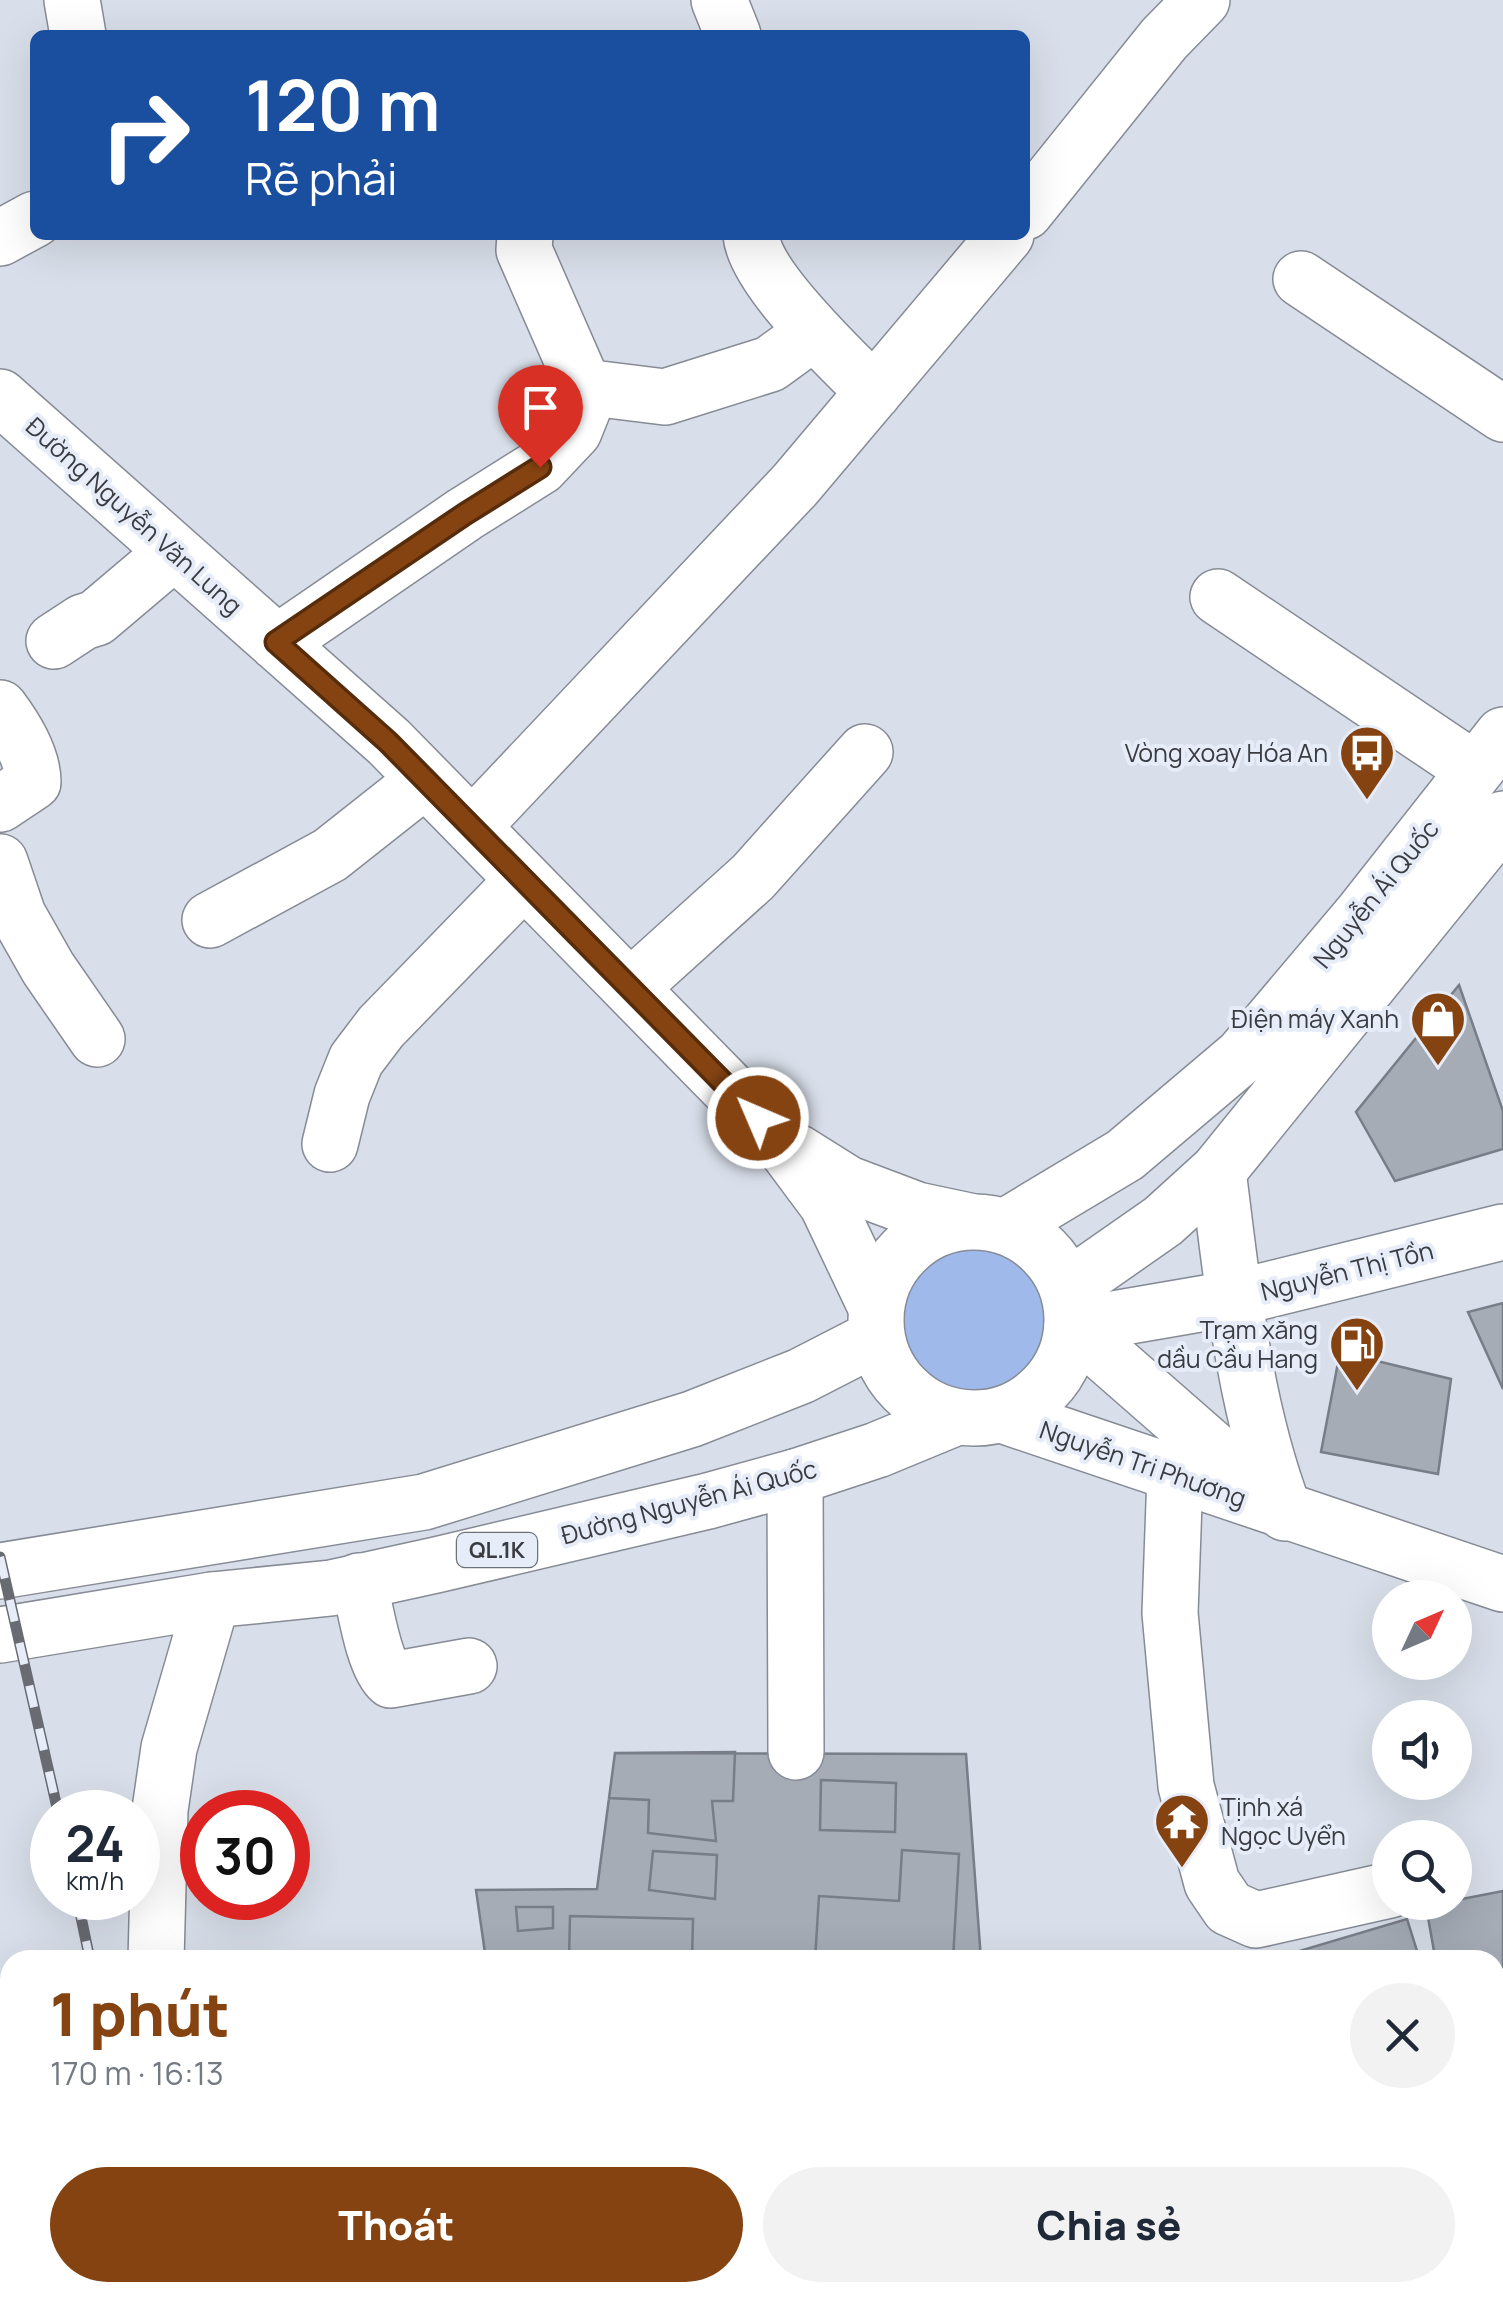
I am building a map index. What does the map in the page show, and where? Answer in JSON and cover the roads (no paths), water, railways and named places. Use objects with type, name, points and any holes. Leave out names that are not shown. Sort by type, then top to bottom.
[{"type":"street","points":[[72,0],[77,30]]},
{"type":"street","points":[[719,0],[731,30]]},
{"type":"street","points":[[1030,205],[1154,20],[1202,0]]},
{"type":"street","points":[[0,238],[30,222]]},
{"type":"street","points":[[276,642],[540,467],[574,431],[584,406],[584,387],[524,250],[524,240]]},
{"type":"street","points":[[752,240],[766,270],[814,332],[874,392]]},
{"type":"street","points":[[472,827],[795,484],[1002,240]]},
{"type":"street","points":[[1301,280],[1503,414]]},
{"type":"street","points":[[584,387],[664,396],[770,364],[814,332]]},
{"type":"street","name":"Đường Nguyễn Văn Lung","points":[[0,397],[388,742],[780,1141],[827,1204],[876,1322]]},
{"type":"street","points":[[54,641],[96,618],[174,552]]},
{"type":"street","points":[[1218,597],[1489,753]]},
{"type":"street","points":[[0,708],[21,742],[33,772],[33,782],[27,788],[0,804]]},
{"type":"street","points":[[630,988],[753,877],[865,752]]},
{"type":"street","name":"Nguyễn Ái Quốc","points":[[987,1224],[1126,1156],[1242,1056],[1362,914],[1489,753]]},
{"type":"street","points":[[210,920],[330,854],[425,780]]},
{"type":"street","name":"Nguyễn Ái Quốc","points":[[1070,1307],[1218,1171],[1503,819]]},
{"type":"street","points":[[0,862],[26,928],[96,1039]]},
{"type":"street","points":[[330,1144],[342,1095],[356,1060],[380,1027],[524,880]]},
{"type":"street","name":"Đường Nguyễn Văn Lung","points":[[780,1141],[848,1184],[917,1210],[987,1224]]},
{"type":"street","points":[[1218,1171],[1250,1402],[1264,1458],[1285,1512]]},
{"type":"street","points":[[987,1224],[1032,1240],[1053,1261],[1070,1307],[1062,1365],[1037,1396],[980,1416],[934,1410],[913,1397],[884,1360],[876,1322],[886,1274],[907,1246],[936,1228],[987,1224]]},
{"type":"street","name":"Nguyễn Thị Tồn","points":[[1070,1307],[1235,1298],[1503,1232]]},
{"type":"street","name":"Nguyễn Tri Phương","points":[[1070,1307],[1285,1512]]},
{"type":"street","points":[[0,1570],[424,1502],[692,1419],[801,1376],[876,1322]]},
{"type":"street","name":"Nguyễn Tri Phương","points":[[980,1416],[1503,1584]]},
{"type":"street","name":"Đường Nguyễn Ái Quốc","points":[[0,1635],[212,1600],[331,1588],[708,1502],[980,1416]]},
{"type":"street","points":[[1175,1476],[1170,1613],[1186,1786],[1212,1883],[1229,1908],[1256,1920],[1372,1894]]},
{"type":"street","points":[[795,1477],[796,1752]]},
{"type":"street","points":[[359,1581],[378,1654],[385,1675],[391,1680],[469,1666]]},
{"type":"street","points":[[156,1950],[159,1826],[169,1748],[212,1600]]},
{"type":"railway","points":[[0,1557],[53,1790]]},
{"type":"railway","points":[[82,1920],[88,1950]]},
{"type":"place","name":"Vòng xoay Hóa An","points":[[1367,802]]},
{"type":"place","name":"Điện máy Xanh","points":[[1438,1068]]},
{"type":"place","name":"Trạm xăng dầu Cầu Hang","points":[[1357,1393]]},
{"type":"place","name":"Tịnh xá Ngọc Uyển","points":[[1182,1870]]}]
